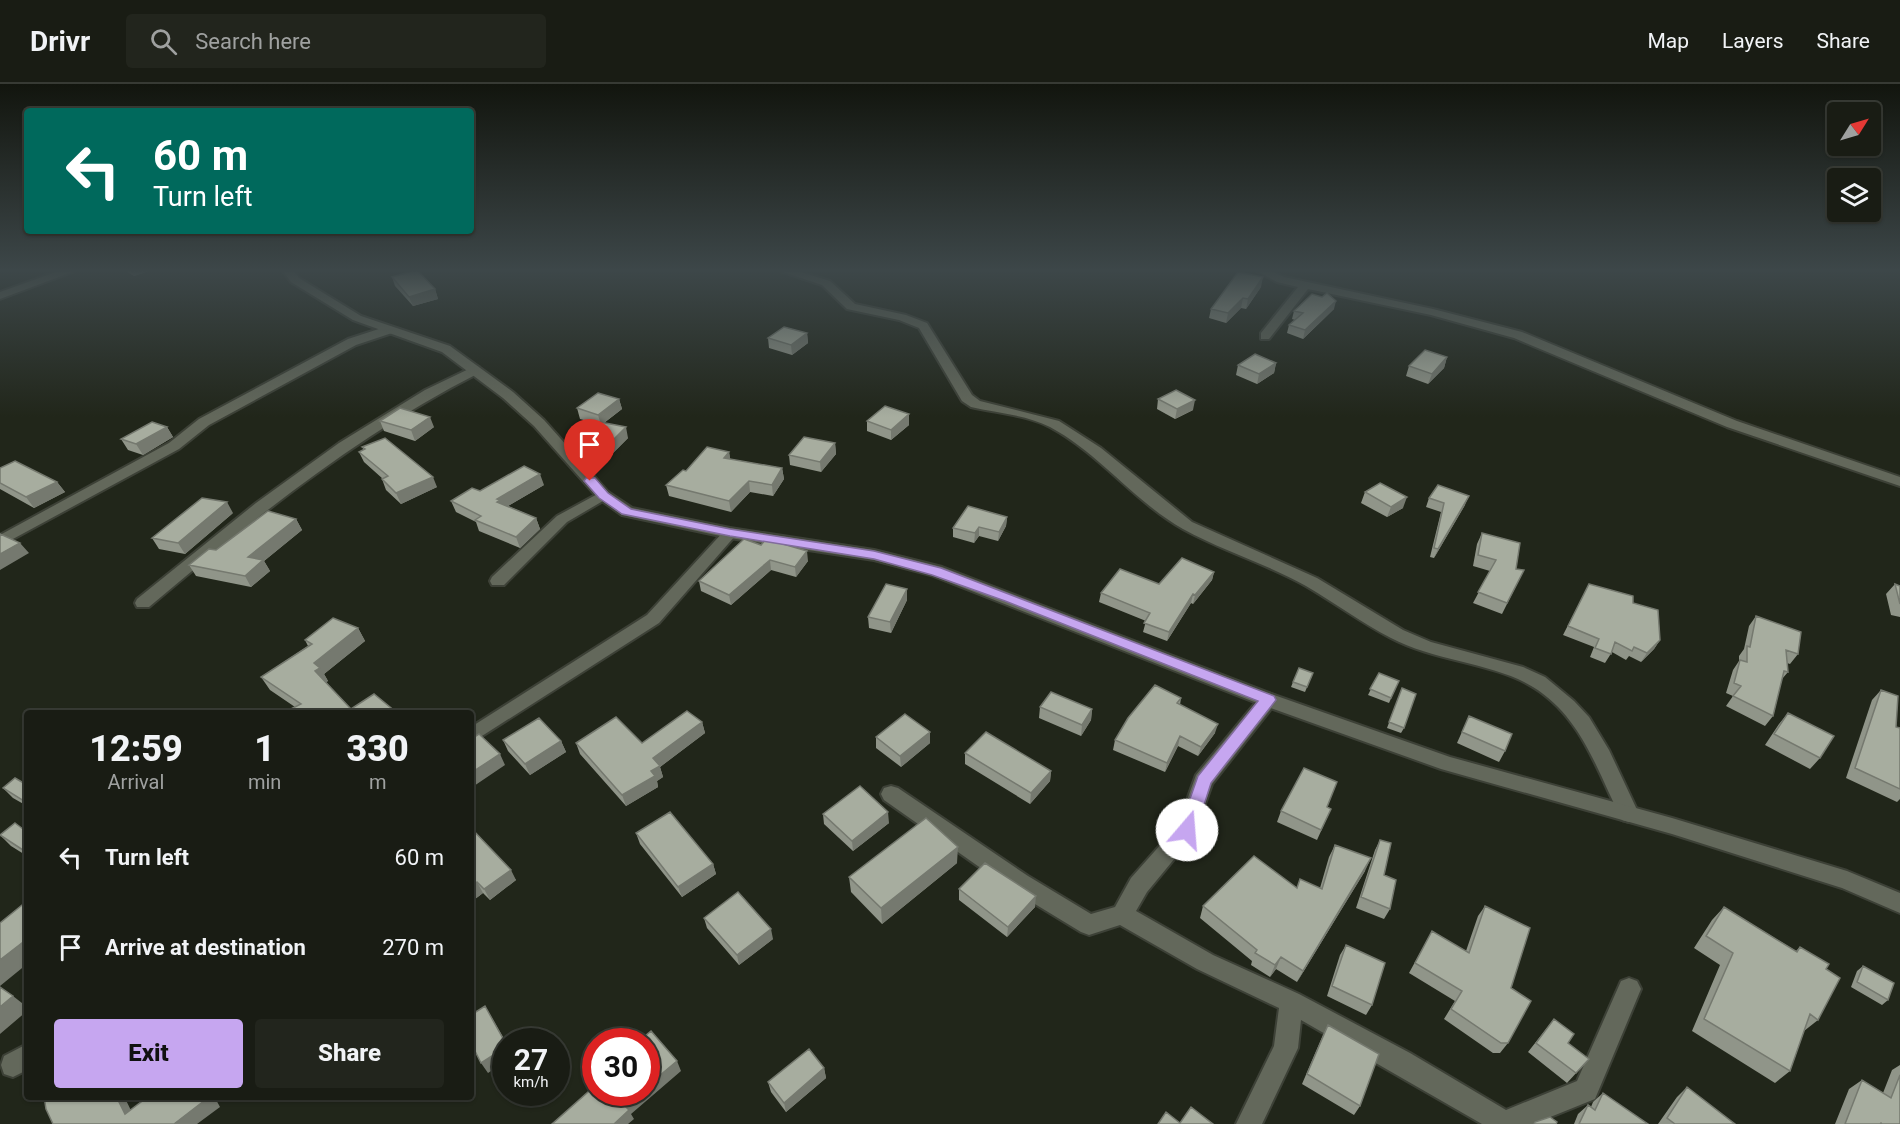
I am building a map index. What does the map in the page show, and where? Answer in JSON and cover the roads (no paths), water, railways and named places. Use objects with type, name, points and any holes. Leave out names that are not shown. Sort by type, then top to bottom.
[{"type":"street","points":[[361,320],[446,349],[476,370],[539,423],[603,495],[627,512],[730,532],[874,555],[936,571],[1268,700],[1448,764],[1629,814],[1847,880],[1900,903]]},
{"type":"street","points":[[908,320],[915,321],[931,334],[967,398],[976,404],[1038,418],[1075,435],[1187,525],[1311,582],[1397,634],[1426,647],[1517,672],[1539,682],[1568,706],[1582,722],[1600,750],[1629,814]]},
{"type":"street","points":[[1265,336],[1278,320]]},
{"type":"street","points":[[1461,320],[1518,335],[1732,424],[1900,482]]},
{"type":"street","points":[[0,541],[174,446],[204,422],[352,342],[387,330]]},
{"type":"street","points":[[143,603],[248,516],[384,419],[429,392],[476,370]]},
{"type":"street","points":[[498,581],[562,519],[603,495]]},
{"type":"street","points":[[474,734],[653,619],[730,532]]},
{"type":"street","points":[[891,794],[1020,883],[1089,925],[1122,915],[1139,885],[1187,830],[1203,781],[1235,738],[1268,700]]},
{"type":"street","points":[[1122,915],[1205,962],[1291,1002],[1401,1062],[1504,1123],[1586,1090],[1629,989]]},
{"type":"street","points":[[1249,1124],[1286,1048],[1291,1002]]}]
